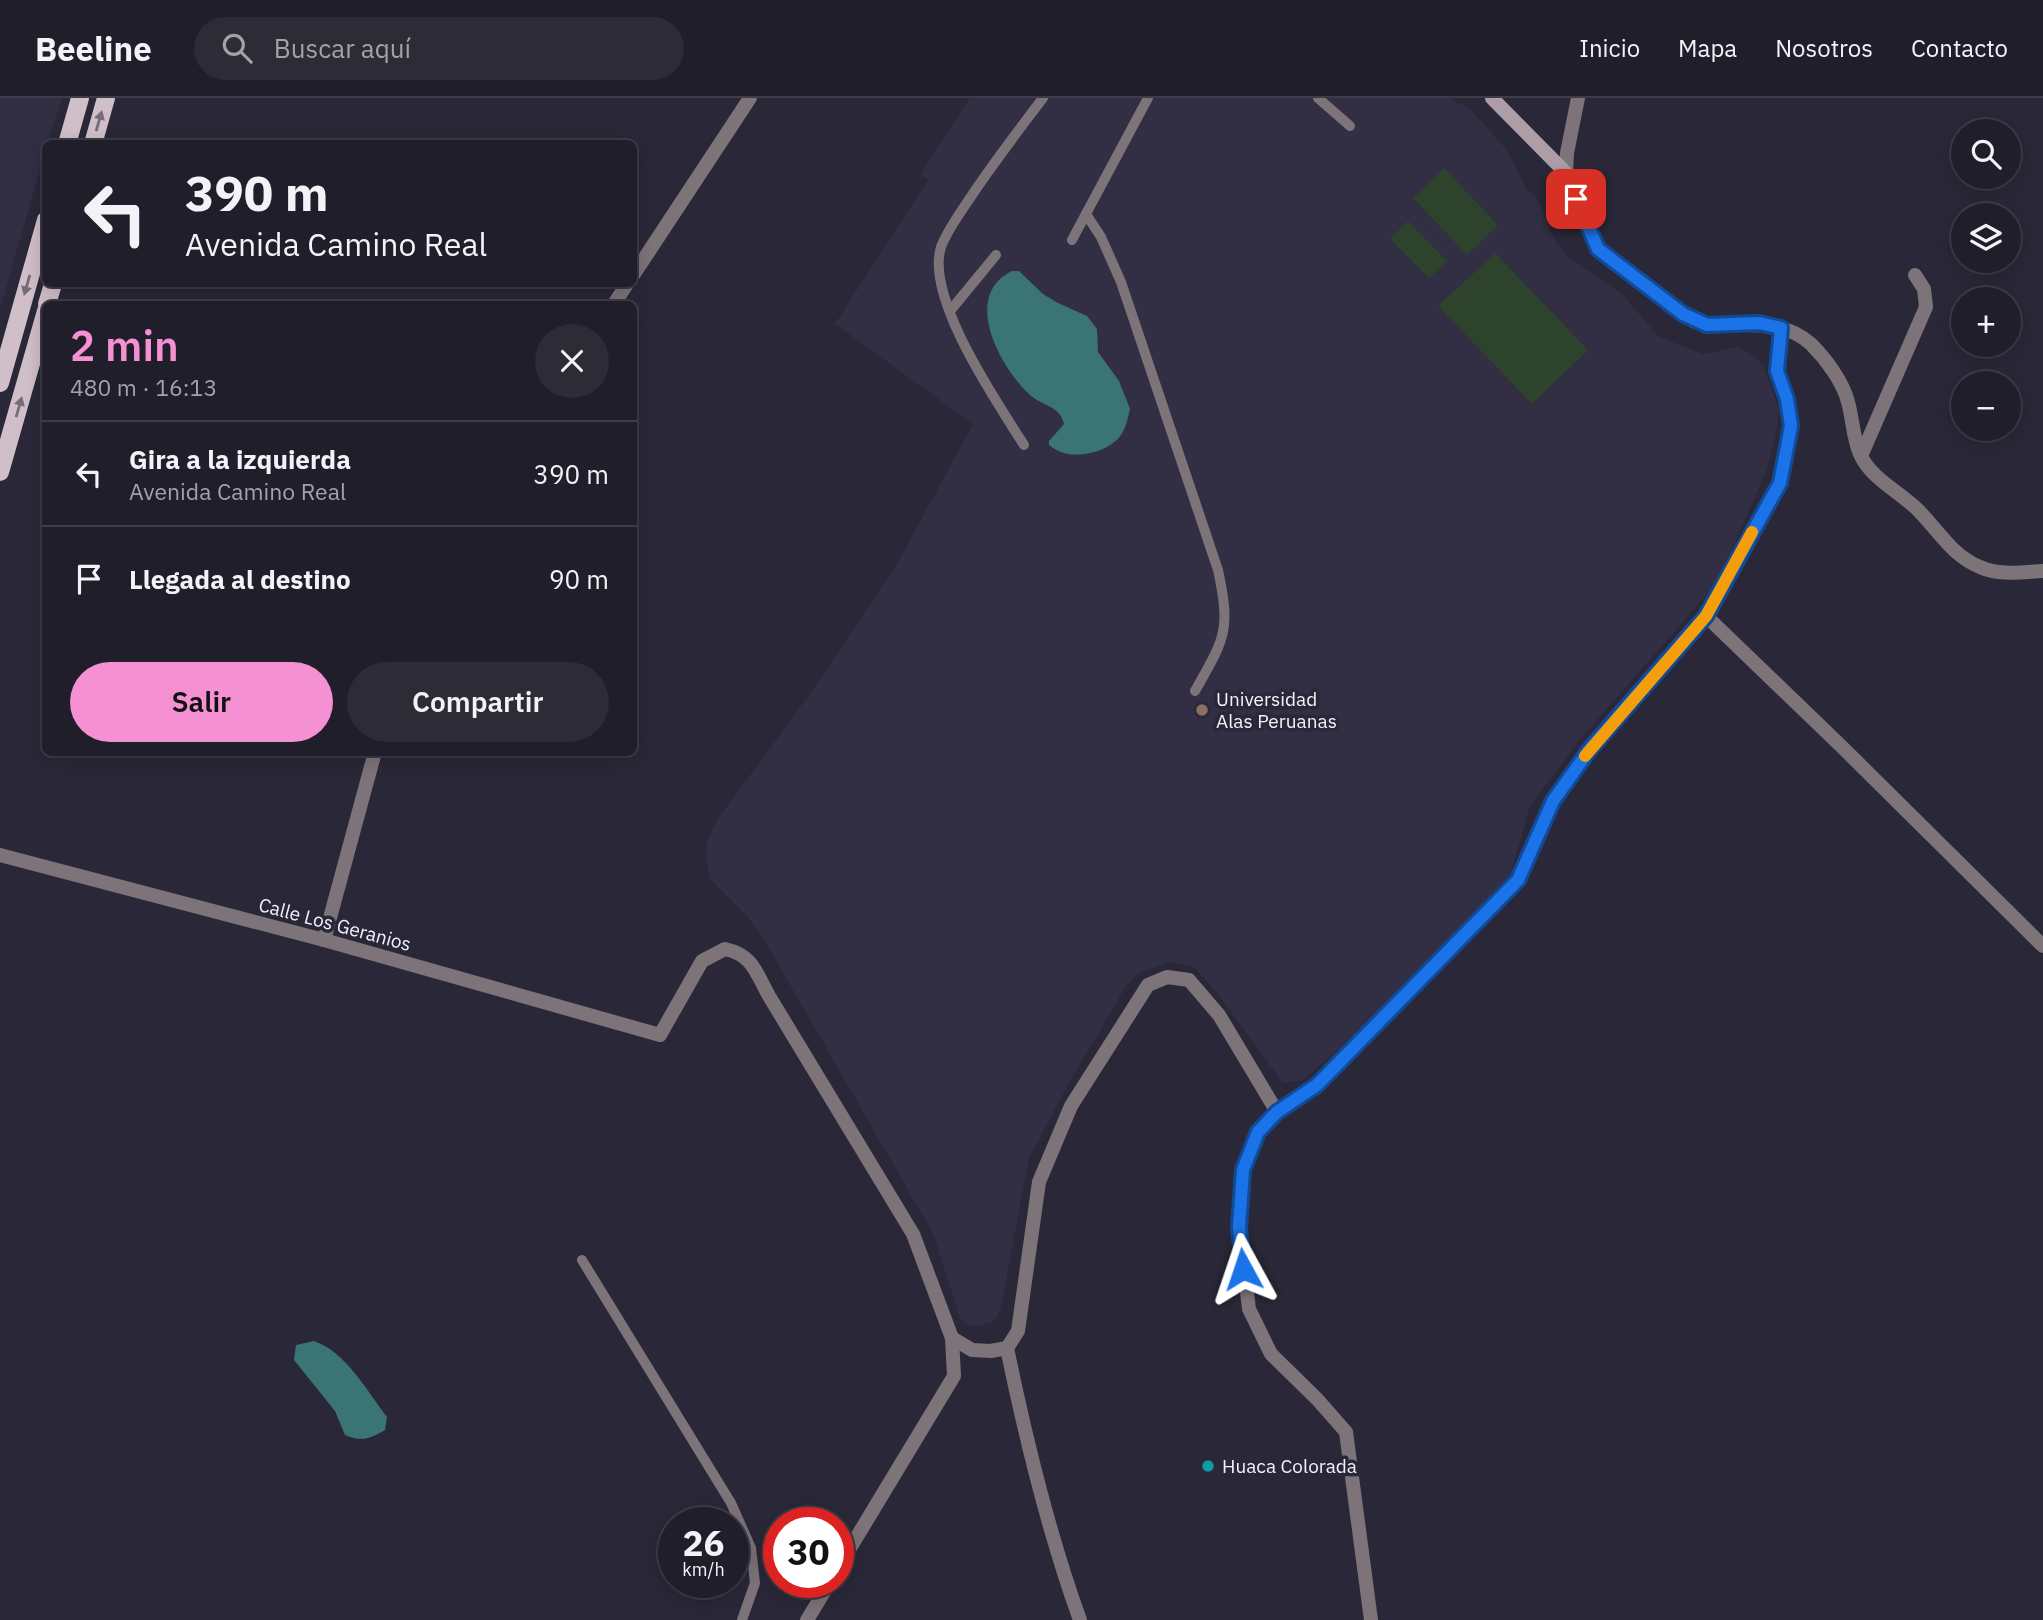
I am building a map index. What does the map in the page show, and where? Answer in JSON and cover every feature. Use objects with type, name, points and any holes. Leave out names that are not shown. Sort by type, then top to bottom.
[{"type":"main road","points":[[68,140],[79,98]]},
{"type":"main road","points":[[94,140],[106,98]]},
{"type":"main road","points":[[0,383],[42,234]]},
{"type":"main road","points":[[0,472],[42,325]]},
{"type":"street","points":[[637,269],[750,98]]},
{"type":"street","points":[[1492,98],[1566,173],[1598,249],[1683,314],[1707,325],[1759,323],[1781,328],[1811,344],[1843,387],[1861,456],[1867,467],[1917,509],[1959,556],[1982,569],[1998,573],[2043,571]]},
{"type":"street","points":[[1566,173],[1567,153],[1578,98]]},
{"type":"street","points":[[1861,456],[1926,307],[1924,289],[1915,275]]},
{"type":"street","points":[[1371,1620],[1346,1433],[1317,1399],[1271,1354],[1249,1309],[1239,1227],[1243,1170],[1258,1132],[1277,1112],[1317,1085],[1518,880],[1553,801],[1583,759],[1706,616],[1780,483],[1791,426],[1787,399],[1777,371],[1781,328]]},
{"type":"street","points":[[1706,616],[2043,946]]},
{"type":"street","points":[[324,940],[373,756]]},
{"type":"street","name":"Calle Los Geranios","points":[[0,855],[324,940],[660,1035],[702,961],[725,949],[739,952],[750,962],[913,1234],[952,1338]]},
{"type":"street","points":[[1080,1620],[1047,1514],[1017,1400],[1007,1348],[1018,1331],[1039,1182],[1071,1106],[1148,985],[1167,977],[1189,980],[1220,1015],[1277,1112]]},
{"type":"street","points":[[952,1338],[972,1350],[1007,1348]]},
{"type":"street","points":[[854,1542],[954,1376],[952,1338]]},
{"type":"street","points":[[807,1620],[820,1598]]},
{"type":"lane","points":[[1024,445],[963,345],[950,311],[939,266],[940,249],[950,227],[1043,98]]},
{"type":"lane","points":[[1072,240],[1148,98]]},
{"type":"lane","points":[[1318,98],[1350,126]]},
{"type":"lane","points":[[1086,214],[1101,237],[1121,282],[1218,570],[1225,603],[1225,625],[1221,645],[1195,691]]},
{"type":"lane","points":[[950,311],[996,255]]},
{"type":"lane","points":[[582,1260],[731,1503],[751,1548],[755,1583],[742,1620]]},
{"type":"shaded area","points":[[0,98],[62,98],[49,140],[42,140],[42,163],[0,308]]},
{"type":"shaded area","name":"Universidad Alas Peruanas","points":[[970,98],[1452,98],[1468,107],[1507,150],[1527,190],[1541,207],[1554,239],[1568,257],[1622,294],[1659,337],[1703,354],[1739,347],[1754,356],[1764,367],[1779,409],[1775,439],[1765,474],[1717,583],[1582,737],[1530,806],[1508,884],[1385,1009],[1303,1080],[1283,1083],[1218,994],[1194,967],[1170,962],[1137,974],[1126,986],[1070,1081],[1029,1158],[1001,1307],[997,1317],[991,1322],[976,1326],[960,1319],[934,1235],[766,943],[748,917],[710,879],[706,854],[708,840],[717,820],[818,683],[897,564],[973,424],[835,324],[928,180],[920,174]]},
{"type":"shaded area","points":[[1444,168],[1498,225],[1467,255],[1413,198]]},
{"type":"shaded area","points":[[1408,221],[1447,261],[1429,278],[1390,239]]},
{"type":"shaded area","points":[[1495,253],[1588,350],[1532,404],[1438,306]]},
{"type":"shaded area","points":[[1012,271],[1019,271],[1043,294],[1058,303],[1087,316],[1097,329],[1098,352],[1119,381],[1130,409],[1123,432],[1116,441],[1103,449],[1079,455],[1056,450],[1049,445],[1049,441],[1064,424],[1062,418],[1054,409],[1029,394],[997,350],[987,314],[989,297],[997,282]]},
{"type":"shaded area","points":[[314,1341],[326,1346],[355,1373],[387,1417],[385,1430],[365,1438],[345,1435],[335,1411],[294,1360],[296,1345]]},
{"type":"slow traffic","points":[[1585,756],[1706,616],[1752,532]]},
{"type":"place","name":"Universidad Alas Peruanas","points":[[1202,710]]},
{"type":"place","name":"Huaca Colorada","points":[[1208,1466]]},
{"type":"route","points":[[1243,1269],[1239,1227],[1243,1170],[1258,1132],[1277,1112],[1317,1085],[1518,880],[1553,801],[1590,749],[1706,616],[1780,483],[1791,426],[1787,399],[1777,371],[1781,328],[1759,323],[1707,325],[1693,321],[1598,249],[1576,199]]}]
